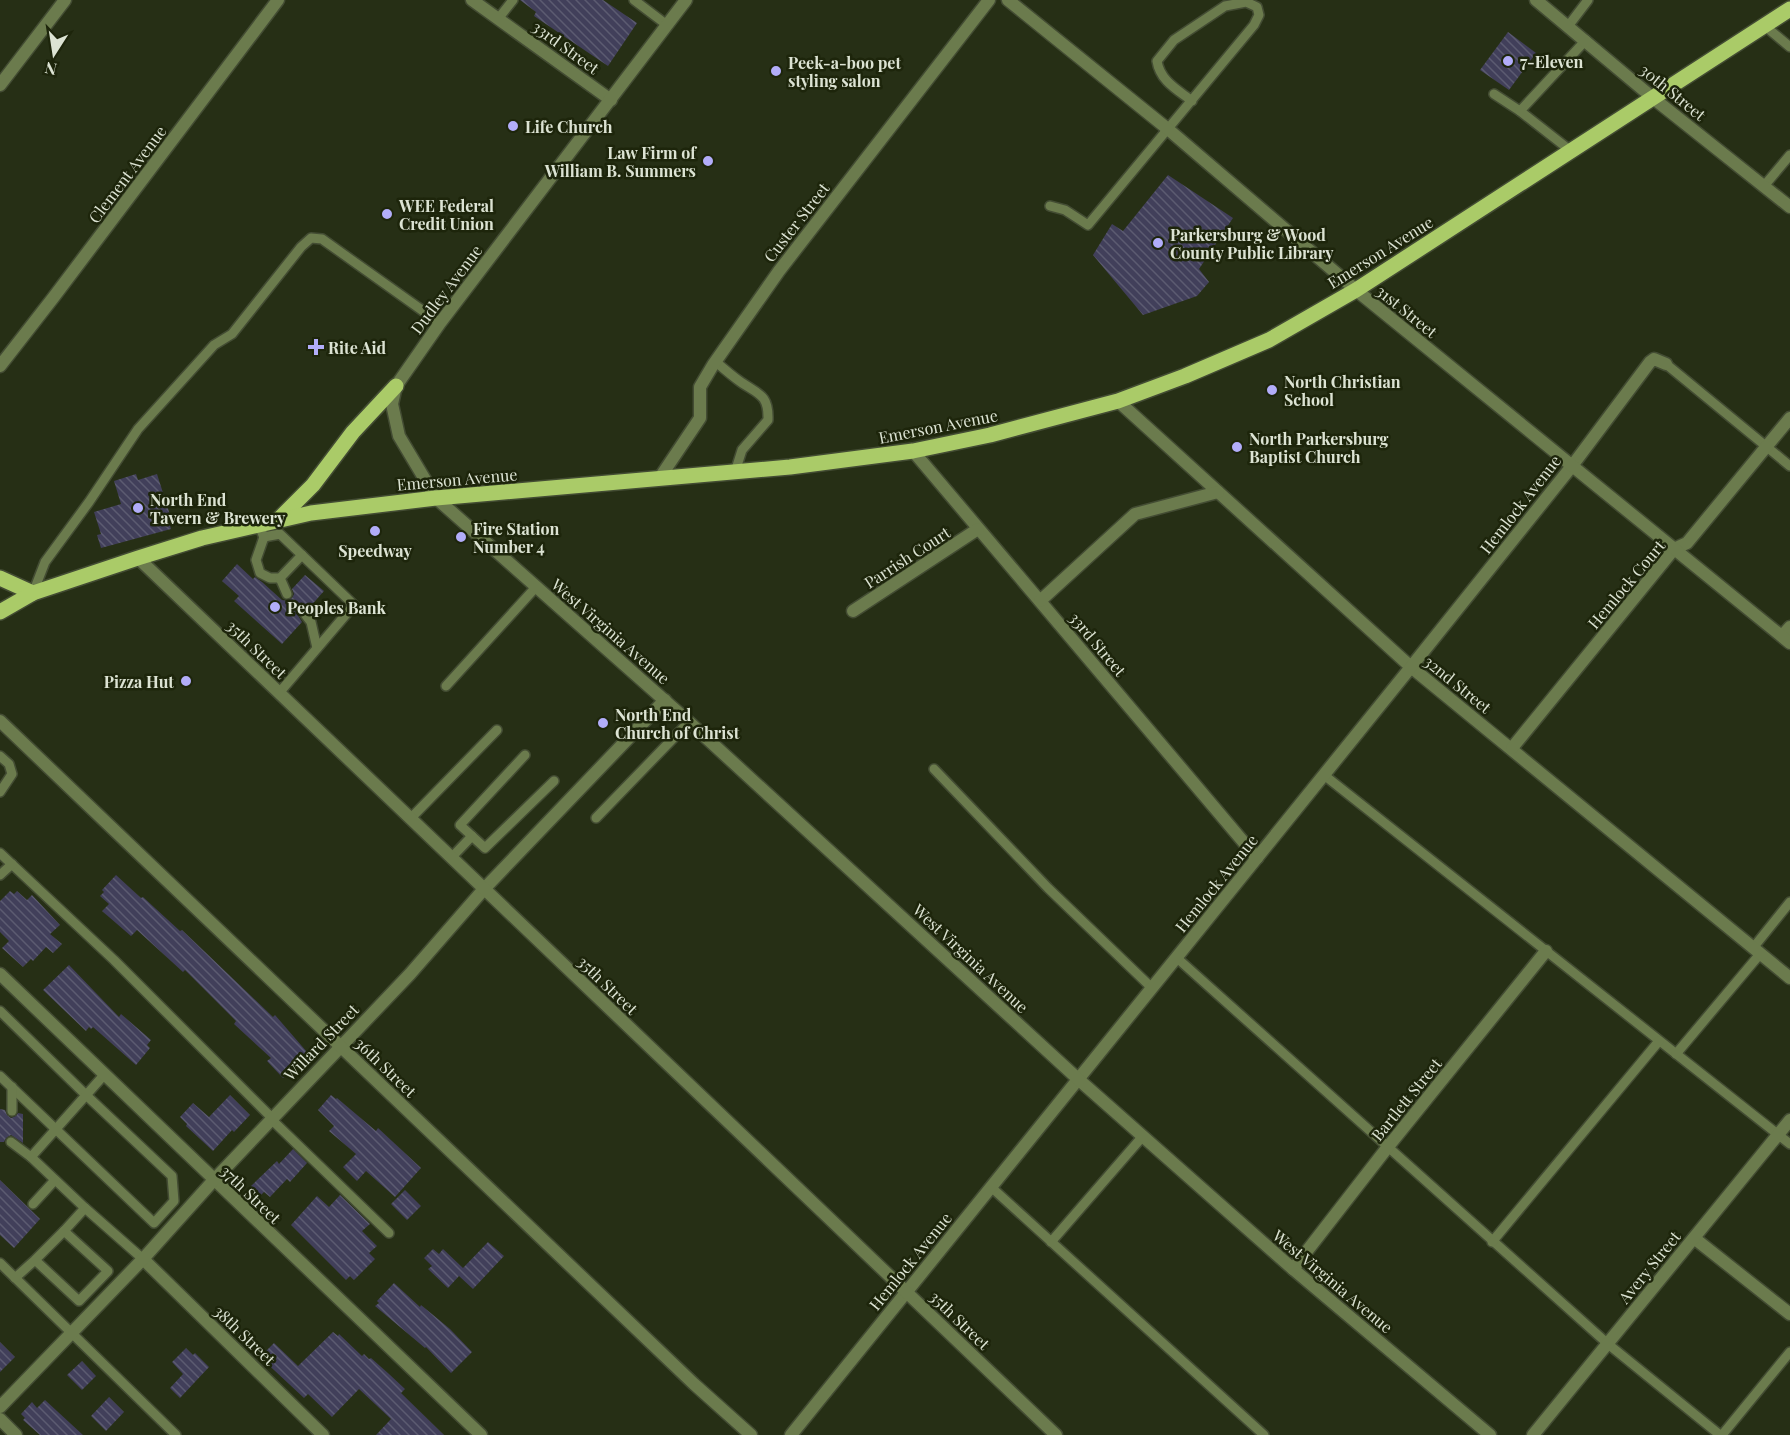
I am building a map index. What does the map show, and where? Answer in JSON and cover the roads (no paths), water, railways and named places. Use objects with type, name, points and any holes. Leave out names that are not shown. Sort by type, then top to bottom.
[{"type":"main road","name":"Emerson Avenue","points":[[0,612],[33,593],[138,558],[202,538],[261,530],[279,519],[436,498],[790,467],[913,452],[990,435],[1118,401],[1185,376],[1269,340],[1356,290],[1790,9]]},
{"type":"main road","points":[[279,519],[313,485],[353,432],[396,386]]},
{"type":"main road","points":[[0,578],[33,593]]},
{"type":"street","points":[[0,85],[65,0]]},
{"type":"street","name":"Clement Avenue","points":[[0,366],[54,298],[278,0]]},
{"type":"street","name":"33rd Street","points":[[472,0],[611,100]]},
{"type":"street","name":"Dudley Avenue","points":[[396,386],[440,323],[686,0]]},
{"type":"street","name":"Custer Street","points":[[659,478],[700,418],[700,387],[716,362],[779,271],[989,0]]},
{"type":"street","name":"31st Street","points":[[1008,0],[1169,130],[1356,290],[1674,549],[1787,635]]},
{"type":"street","name":"30th Street","points":[[1536,0],[1569,25],[1653,98],[1790,207]]},
{"type":"street","name":"Hemlock Avenue","points":[[791,1435],[1572,466],[1650,362],[1654,359],[1666,364]]},
{"type":"street","points":[[396,386],[392,404],[399,436],[436,498]]},
{"type":"street","name":"32nd Street","points":[[1118,401],[1411,667],[1790,978]]},
{"type":"street","name":"Hemlock Court","points":[[1512,748],[1674,549],[1687,543],[1790,418]]},
{"type":"street","name":"33rd Street","points":[[913,452],[1257,858]]},
{"type":"street","points":[[1040,601],[1135,514],[1218,492]]},
{"type":"street","name":"West Virginia Avenue","points":[[436,498],[665,700],[1078,1079],[1293,1269],[1490,1435]]},
{"type":"street","name":"Parrish Court","points":[[853,611],[978,529]]},
{"type":"street","name":"35th Street","points":[[138,558],[1056,1435]]},
{"type":"street","name":"Willard Street","points":[[0,1407],[143,1259],[213,1180],[410,974],[484,890],[665,700]]},
{"type":"street","name":"36th Street","points":[[0,721],[694,1384],[751,1435]]},
{"type":"street","name":"Bartlett Street","points":[[1293,1269],[1546,951]]},
{"type":"street","name":"37th Street","points":[[0,974],[481,1435]]},
{"type":"street","name":"Avery Street","points":[[1533,1435],[1790,1120]]},
{"type":"street","points":[[1694,1238],[1790,1314]]},
{"type":"street","name":"38th Street","points":[[143,1259],[323,1435]]},
{"type":"street","points":[[0,1419],[16,1435]]},
{"type":"lane","points":[[498,19],[513,0]]},
{"type":"lane","points":[[634,0],[667,25]]},
{"type":"lane","points":[[1569,25],[1588,0]]},
{"type":"lane","points":[[1050,206],[1065,210],[1088,225],[1169,130],[1254,26],[1259,15],[1257,7],[1246,2],[1225,6],[1174,40],[1157,61],[1158,70],[1165,80],[1192,101]]},
{"type":"lane","points":[[1765,26],[1790,47]]},
{"type":"lane","points":[[1520,111],[1586,40]]},
{"type":"lane","points":[[1494,94],[1520,111],[1571,151]]},
{"type":"lane","points":[[1764,186],[1790,155]]},
{"type":"lane","points":[[33,593],[45,562],[138,429],[214,345],[232,334],[301,247],[311,238],[322,239],[440,323]]},
{"type":"lane","points":[[716,362],[739,381],[762,395],[768,407],[768,420],[742,450],[735,472]]},
{"type":"lane","points":[[1666,364],[1790,466]]},
{"type":"lane","points":[[279,693],[354,605],[302,555],[280,534],[261,530],[256,560],[260,573],[270,578],[280,578],[302,555]]},
{"type":"lane","points":[[280,578],[287,594]]},
{"type":"lane","points":[[446,686],[536,587]]},
{"type":"lane","points":[[304,613],[311,622],[317,648]]},
{"type":"lane","points":[[596,818],[689,722]]},
{"type":"lane","points":[[410,819],[497,730]]},
{"type":"lane","points":[[525,755],[460,825],[485,848],[555,781]]},
{"type":"lane","points":[[0,756],[9,764],[12,774],[0,792]]},
{"type":"lane","points":[[934,769],[1048,888],[1152,988]]},
{"type":"lane","points":[[1324,775],[1790,1144]]},
{"type":"lane","points":[[451,858],[472,836]]},
{"type":"lane","points":[[0,853],[114,960],[389,1233]]},
{"type":"lane","points":[[0,875],[12,864]]},
{"type":"lane","points":[[1676,1054],[1757,951],[1790,902]]},
{"type":"lane","points":[[1177,958],[1608,1344],[1721,1435],[1790,1352]]},
{"type":"lane","points":[[0,1011],[172,1176],[174,1201],[154,1223],[0,1076]]},
{"type":"lane","points":[[1492,1242],[1659,1041]]},
{"type":"lane","points":[[31,1157],[104,1075]]},
{"type":"lane","points":[[12,1087],[12,1111]]},
{"type":"lane","points":[[1051,1242],[1143,1136]]},
{"type":"lane","points":[[11,1142],[31,1157],[143,1259]]},
{"type":"lane","points":[[33,1204],[55,1180]]},
{"type":"lane","points":[[991,1187],[1264,1435]]},
{"type":"lane","points":[[15,1278],[86,1209]]},
{"type":"lane","points":[[35,1260],[79,1301],[108,1271],[64,1231]]},
{"type":"lane","points":[[0,1263],[176,1435]]},
{"type":"place","name":"7-Eleven","points":[[1508,61]]},
{"type":"place","name":"Peek-a-boo pet styling salon","points":[[776,71]]},
{"type":"place","name":"Life Church","points":[[513,126]]},
{"type":"place","name":"Law Firm of William B. Summers","points":[[708,161]]},
{"type":"place","name":"WEE Federal Credit Union","points":[[387,214]]},
{"type":"place","name":"Parkersburg & Wood County Public Library","points":[[1158,243]]},
{"type":"place","name":"Rite Aid","points":[[316,347]]},
{"type":"place","name":"North Christian School","points":[[1272,390]]},
{"type":"place","name":"North Parkersburg Baptist Church","points":[[1237,447]]},
{"type":"place","name":"North End Tavern & Brewery","points":[[138,508]]},
{"type":"place","name":"Speedway","points":[[375,531]]},
{"type":"place","name":"Fire Station Number 4","points":[[461,537]]},
{"type":"place","name":"Peoples Bank","points":[[275,607]]},
{"type":"place","name":"Pizza Hut","points":[[186,681]]},
{"type":"place","name":"North End Church of Christ","points":[[603,723]]}]
